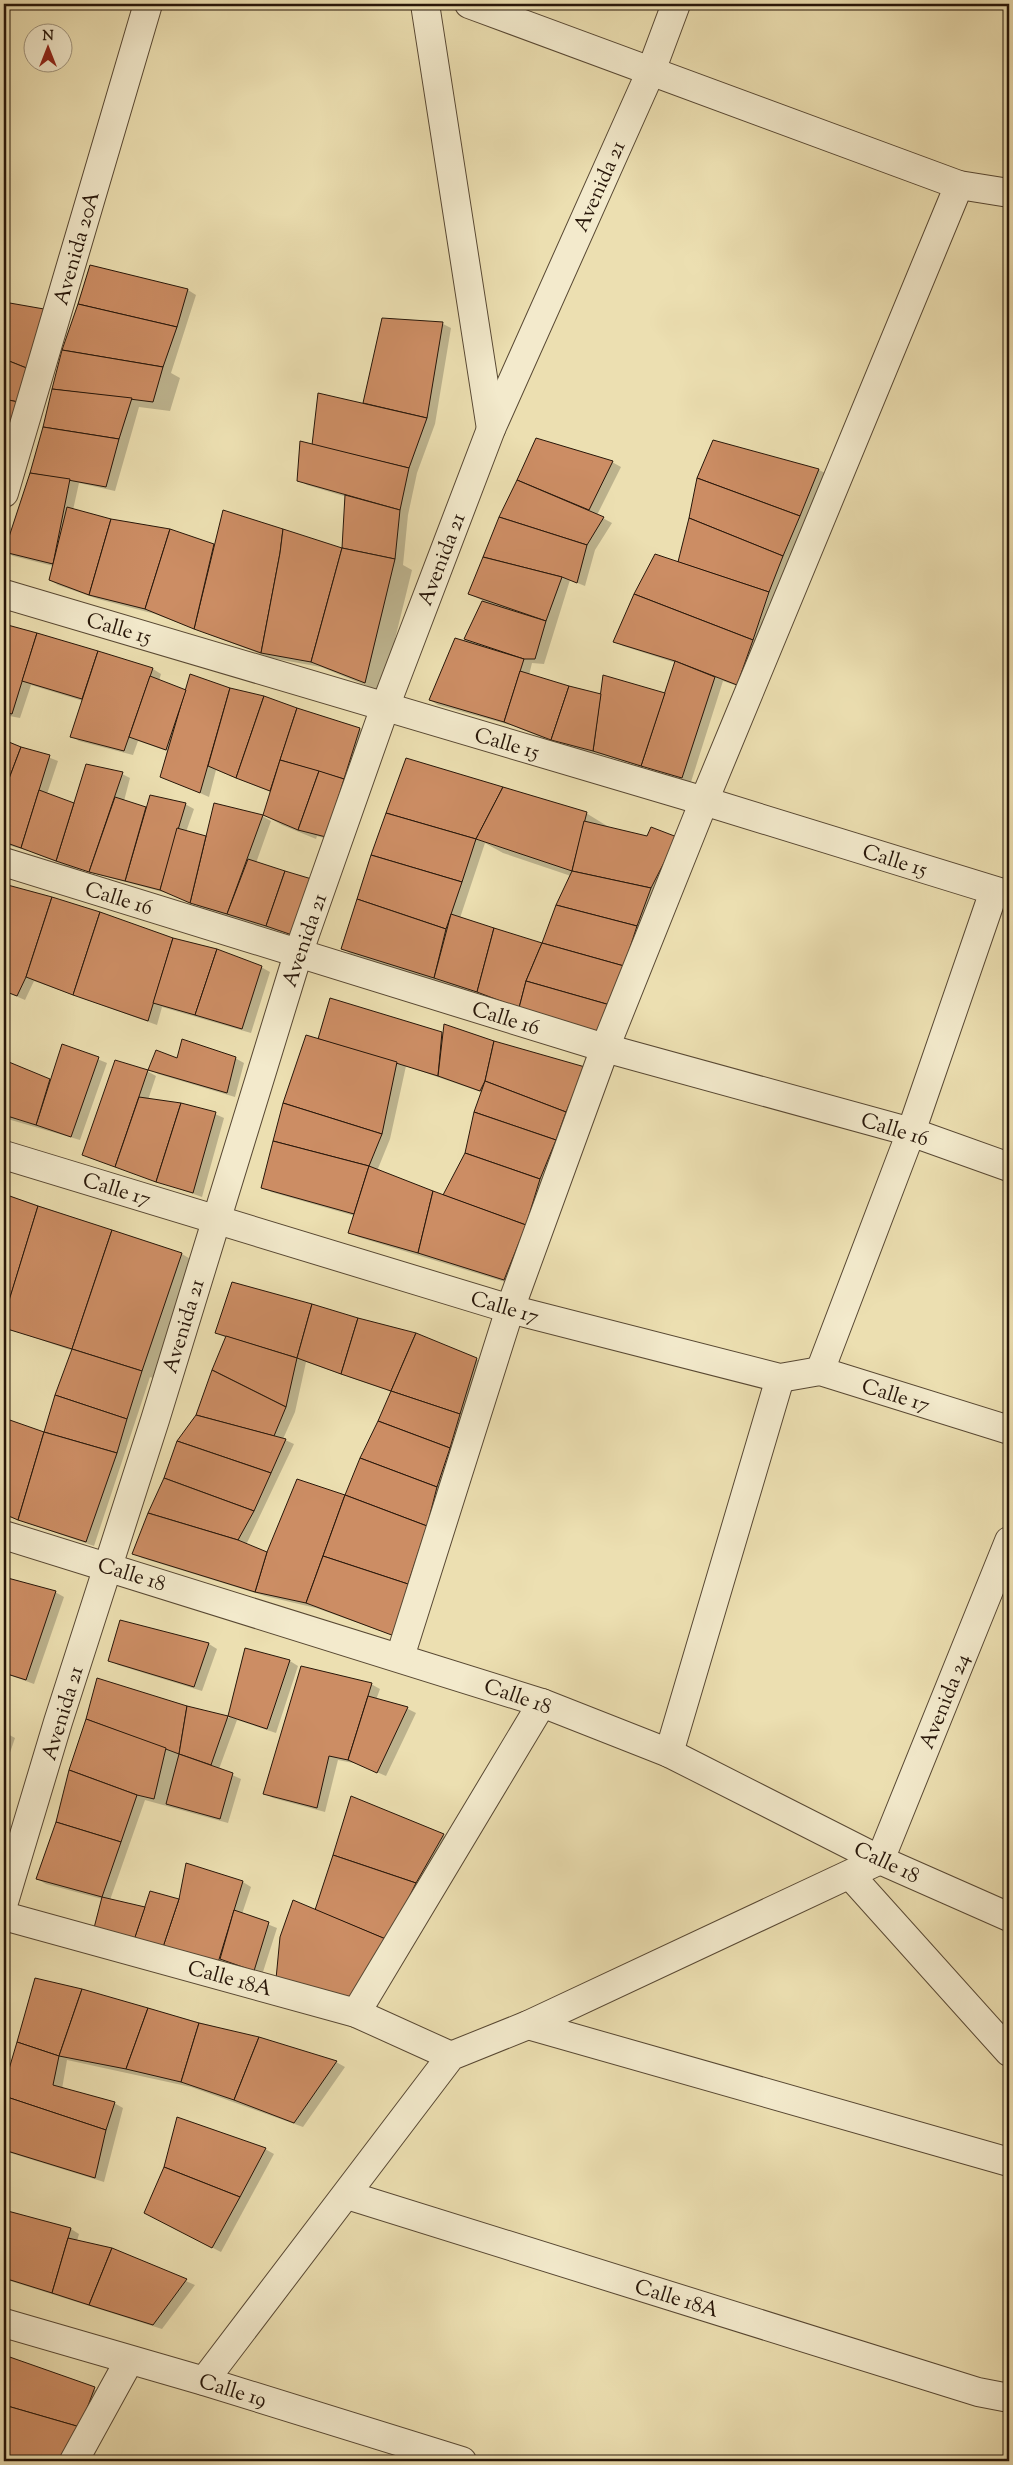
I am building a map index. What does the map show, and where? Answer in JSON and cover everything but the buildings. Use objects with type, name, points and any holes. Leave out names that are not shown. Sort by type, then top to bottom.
[{"type":"street","name":"Avenida 20A","points":[[4,493],[148,4]]},
{"type":"street","points":[[425,4],[490,429]]},
{"type":"street","points":[[469,4],[958,185],[1009,193]]},
{"type":"street","name":"Avenida 21","points":[[4,1902],[58,1722],[298,954],[385,707],[490,429],[651,70],[676,4]]},
{"type":"street","points":[[400,1657],[510,1309],[605,1048],[704,801],[958,185]]},
{"type":"street","name":"Calle 15","points":[[4,594],[704,801],[1002,893]]},
{"type":"street","name":"Calle 16","points":[[4,862],[605,1048],[911,1132],[1009,1167]]},
{"type":"street","points":[[820,1371],[1002,893]]},
{"type":"street","name":"Calle 17","points":[[4,1155],[510,1309],[780,1378],[820,1371],[1009,1430]]},
{"type":"street","points":[[669,1753],[780,1378]]},
{"type":"street","name":"Calle 18","points":[[4,1535],[542,1702],[669,1753],[880,1860],[1009,1917]]},
{"type":"street","name":"Avenida 24","points":[[880,1860],[1009,1541]]},
{"type":"street","points":[[356,2013],[542,1702]]},
{"type":"street","points":[[204,2381],[451,2056],[528,2025],[880,1860]]},
{"type":"street","points":[[850,1875],[1009,2052]]},
{"type":"street","name":"Calle 18A","points":[[4,1916],[356,2013],[451,2056]]},
{"type":"street","points":[[528,2025],[1009,2162]]},
{"type":"street","name":"Calle 18A","points":[[347,2195],[968,2389],[1009,2398]]},
{"type":"street","name":"Calle 19","points":[[4,2324],[204,2381],[462,2461]]},
{"type":"street","points":[[74,2461],[129,2361]]}]
